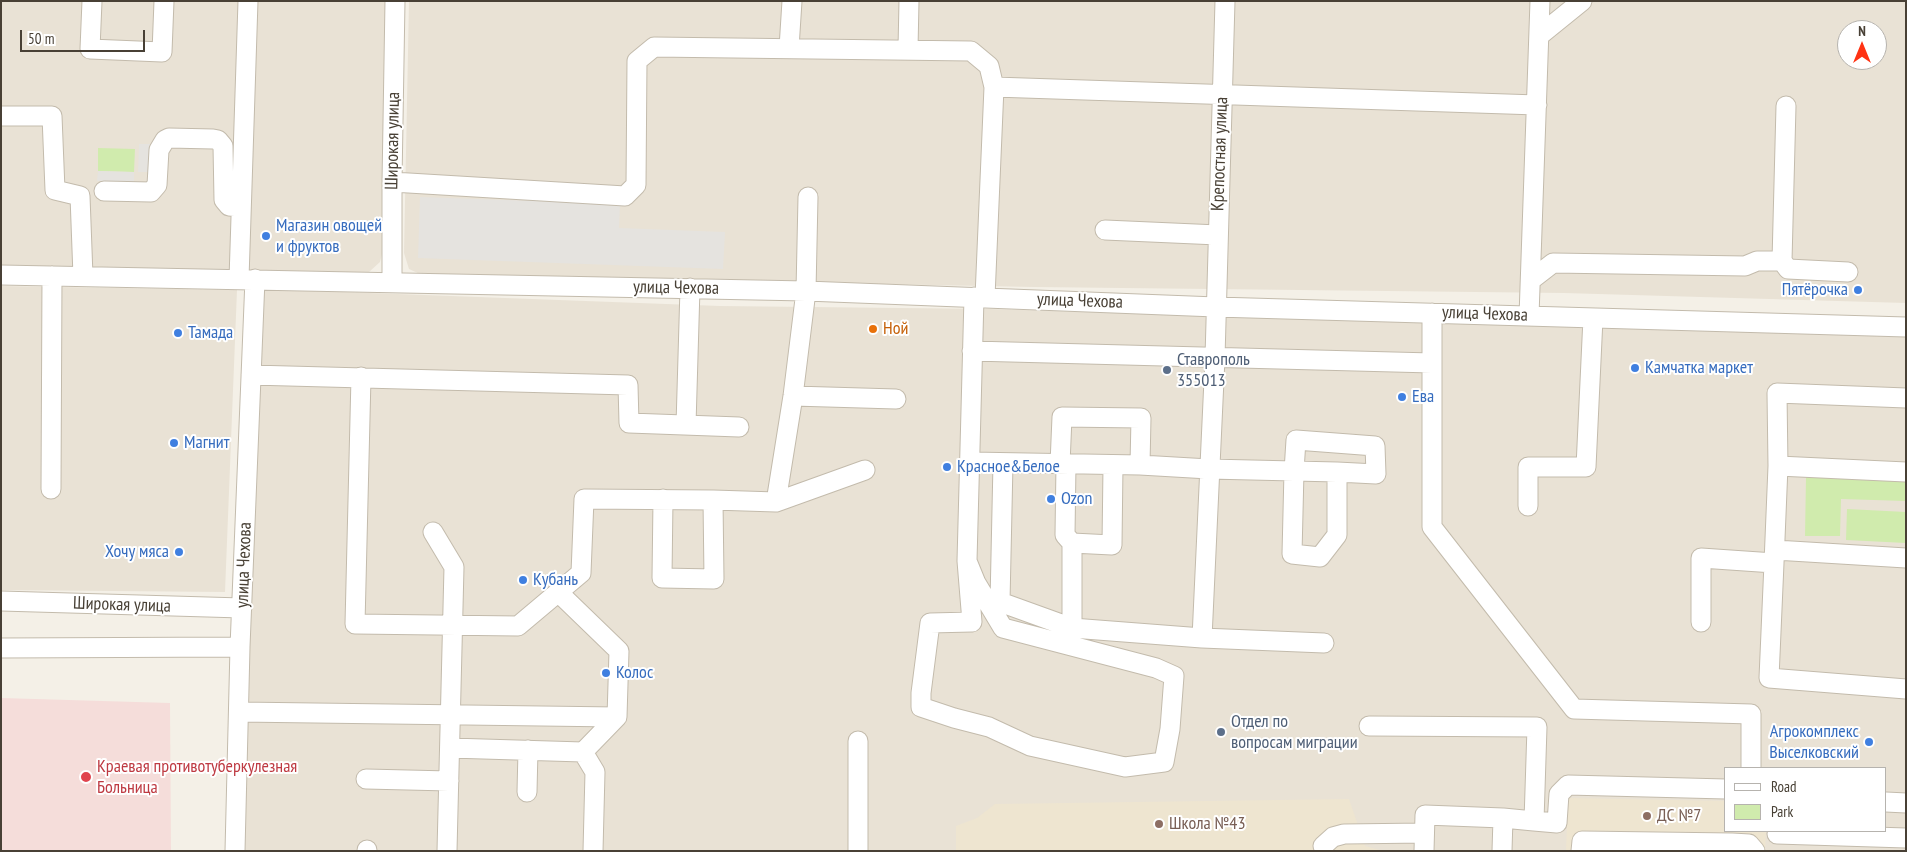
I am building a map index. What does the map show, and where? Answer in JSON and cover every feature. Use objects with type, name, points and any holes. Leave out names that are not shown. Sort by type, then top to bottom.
[{"type":"street","points":[[92,1],[90,49],[162,52],[164,1]]},
{"type":"street","points":[[247,279],[241,207],[248,1]]},
{"type":"street","name":"Широкая улица","points":[[392,281],[395,1]]},
{"type":"street","points":[[790,48],[792,1]]},
{"type":"street","points":[[908,49],[909,1]]},
{"type":"street","name":"Крепостная улица","points":[[1202,638],[1215,358],[1225,1]]},
{"type":"street","points":[[1529,316],[1540,1]]},
{"type":"street","points":[[1540,35],[1582,1]]},
{"type":"street","points":[[392,182],[625,196],[636,185],[637,60],[654,47],[971,51],[989,66],[994,87],[979,297],[972,352],[971,462],[967,561],[972,622],[930,623],[921,707],[989,727],[1030,746],[1125,767],[1164,762],[1170,729],[1174,676],[1156,668],[1003,628],[976,583],[967,561]]},
{"type":"street","points":[[994,87],[1537,105]]},
{"type":"street","points":[[1786,106],[1782,261],[1788,269],[1848,272]]},
{"type":"street","points":[[1,116],[52,116],[55,190],[80,196],[83,276]]},
{"type":"street","points":[[104,191],[151,192],[157,185],[159,150],[165,140],[168,138],[213,139],[218,140],[223,146],[224,200],[230,206],[241,207]]},
{"type":"street","points":[[776,502],[793,396],[806,291],[808,196]]},
{"type":"street","points":[[1105,230],[1218,235]]},
{"type":"street","points":[[1531,280],[1553,263],[1745,266],[1757,261],[1782,261]]},
{"type":"street","name":"улица Чехова","points":[[1,275],[392,281],[806,291],[1216,307],[1906,327]]},
{"type":"street","points":[[51,489],[52,276]]},
{"type":"street","name":"улица Чехова","points":[[235,851],[240,647],[251,375],[247,279]]},
{"type":"street","points":[[686,425],[690,288]]},
{"type":"street","points":[[1432,312],[1432,528],[1574,708],[1751,714],[1751,767]]},
{"type":"street","points":[[1528,506],[1528,467],[1586,467],[1593,318]]},
{"type":"street","points":[[972,352],[1432,363]]},
{"type":"street","points":[[251,375],[628,385],[629,423],[739,427]]},
{"type":"street","points":[[361,377],[355,624],[518,626],[581,572],[584,499],[776,502],[865,470]]},
{"type":"street","points":[[1906,398],[1777,393],[1778,466],[1769,678],[1906,689]]},
{"type":"street","points":[[793,396],[896,399]]},
{"type":"street","points":[[1072,628],[1072,543],[1065,535],[1062,416],[1141,418],[1140,465]]},
{"type":"street","points":[[971,462],[1140,465],[1209,468],[1294,471],[1337,472],[1376,474],[1375,446],[1296,440],[1294,471],[1292,554],[1320,557],[1337,535],[1337,472]]},
{"type":"street","points":[[1003,463],[1000,602],[1072,628],[1202,638],[1324,644]]},
{"type":"street","points":[[1072,543],[1112,545],[1113,466]]},
{"type":"street","points":[[1778,466],[1906,472]]},
{"type":"street","points":[[663,499],[662,578],[714,579],[713,500]]},
{"type":"street","points":[[432,532],[454,567],[447,851]]},
{"type":"street","points":[[1701,622],[1701,558],[1774,556],[1906,558]]},
{"type":"street","points":[[450,748],[583,752],[616,717],[619,651],[558,592]]},
{"type":"street","name":"Широкая улица","points":[[1,602],[242,608]]},
{"type":"street","points":[[1,648],[240,647]]},
{"type":"street","points":[[239,712],[616,717]]},
{"type":"street","points":[[1369,726],[1537,727],[1534,821]]},
{"type":"street","points":[[858,741],[858,851]]},
{"type":"street","points":[[527,792],[528,750]]},
{"type":"street","points":[[583,752],[595,772],[593,851]]},
{"type":"street","points":[[366,779],[449,781]]},
{"type":"street","points":[[1323,846],[1333,837],[1344,834],[1424,842],[1425,815],[1503,818],[1558,823],[1559,794],[1568,785],[1724,790]]},
{"type":"street","points":[[1887,802],[1906,803]]},
{"type":"street","points":[[1502,851],[1503,818]]},
{"type":"street","points":[[1777,834],[1906,838]]},
{"type":"street","points":[[1581,851],[1582,841],[1732,837],[1749,844],[1755,851]]},
{"type":"shaded area","points":[[1,1],[386,1],[382,254],[380,262],[369,272],[361,274],[1,266]]},
{"type":"shaded area","points":[[409,1],[1906,1],[1906,303],[1564,293],[1034,287],[422,275],[409,269],[404,253]]},
{"type":"shaded area","points":[[139,144],[150,144],[149,172],[138,172]]},
{"type":"shaded area","points":[[98,171],[134,172],[134,182],[97,181]]},
{"type":"shaded area","points":[[420,197],[620,204],[619,228],[725,232],[723,269],[418,258]]},
{"type":"shaded area","points":[[1,286],[237,290],[225,592],[1,590]]},
{"type":"shaded area","points":[[263,289],[720,306],[990,309],[1906,337],[1906,851],[243,851],[246,692]]},
{"type":"shaded area","name":"Краевая противотуберкулезная Больница","points":[[1,698],[170,703],[171,851],[1,851]]},
{"type":"shaded area","name":"ДС №7","points":[[1568,798],[1724,801],[1724,832],[1766,832],[1765,851],[1566,851]]},
{"type":"shaded area","name":"Школа №43","points":[[1349,799],[1365,846],[1383,851],[956,851],[956,826],[977,818],[995,804]]},
{"type":"green space","points":[[98,148],[135,149],[134,172],[98,171]]},
{"type":"green space","points":[[1806,477],[1906,480],[1906,501],[1841,499],[1840,536],[1805,536]]},
{"type":"green space","points":[[1847,509],[1906,512],[1906,543],[1846,540]]},
{"type":"place","name":"Магазин овощей и фруктов","points":[[266,236]]},
{"type":"place","name":"Пятёрочка","points":[[1858,290]]},
{"type":"place","name":"Ной","points":[[873,329]]},
{"type":"place","name":"Тамада","points":[[178,333]]},
{"type":"place","name":"Камчатка маркет","points":[[1635,368]]},
{"type":"place","name":"Ставрополь 355013","points":[[1167,370]]},
{"type":"place","name":"Ева","points":[[1402,397]]},
{"type":"place","name":"Магнит","points":[[174,443]]},
{"type":"place","name":"Красное&Белое","points":[[947,467]]},
{"type":"place","name":"Ozon","points":[[1051,499]]},
{"type":"place","name":"Хочу мяса","points":[[179,552]]},
{"type":"place","name":"Кубань","points":[[523,580]]},
{"type":"place","name":"Колос","points":[[606,673]]},
{"type":"place","name":"Отдел по вопросам миграции","points":[[1221,732]]},
{"type":"place","name":"Агрокомплекс Выселковский","points":[[1869,742]]},
{"type":"place","name":"Краевая противотуберкулезная Больница","points":[[86,777]]},
{"type":"place","name":"ДС №7","points":[[1647,816]]},
{"type":"place","name":"Школа №43","points":[[1159,824]]}]
